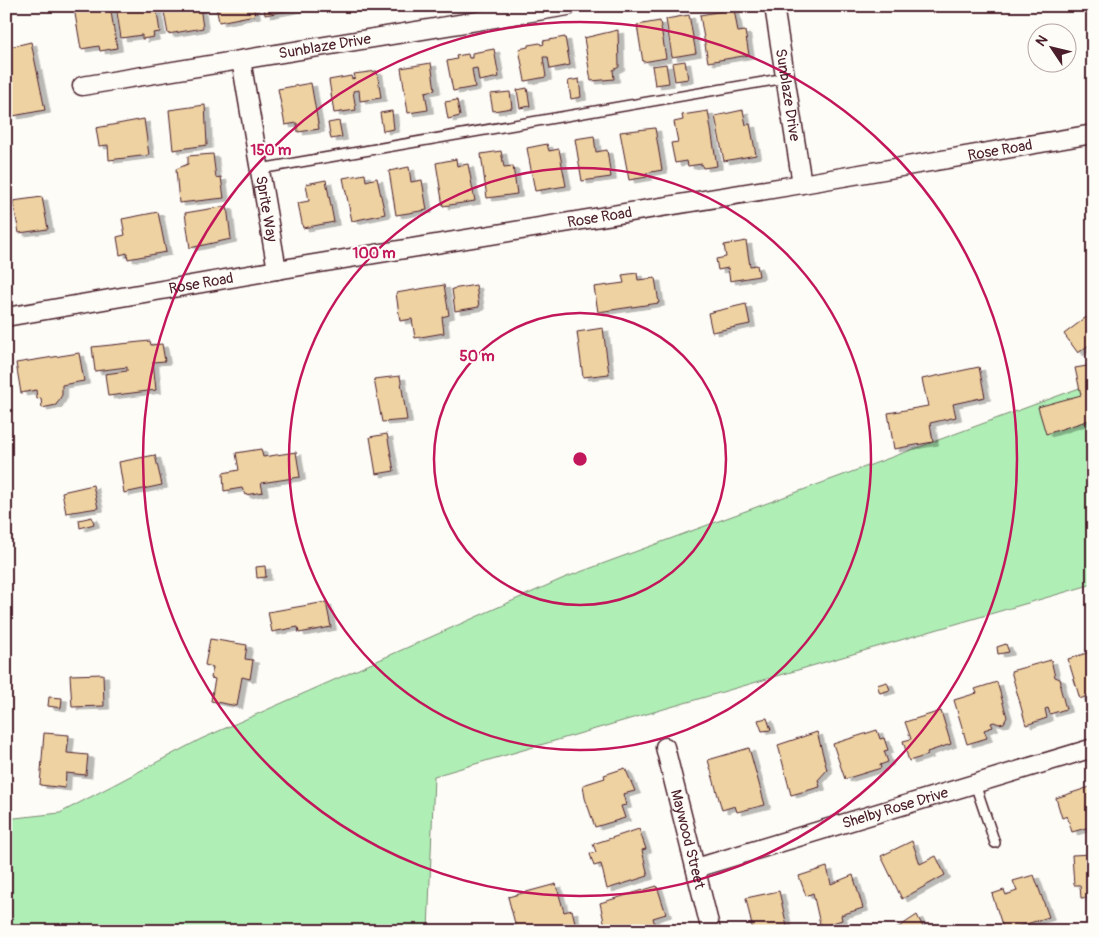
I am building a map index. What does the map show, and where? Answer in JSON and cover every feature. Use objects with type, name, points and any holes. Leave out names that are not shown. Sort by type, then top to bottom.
[{"type":"street","name":"Sunblaze Drive","points":[[82,86],[568,6]]},
{"type":"street","name":"Sunblaze Drive","points":[[774,6],[802,184]]},
{"type":"street","name":"Sprite Way","points":[[241,60],[277,270]]},
{"type":"street","name":"Rose Road","points":[[6,317],[1093,134]]},
{"type":"street","name":"Maywood Street","points":[[665,747],[711,931]]},
{"type":"street","name":"Shelby Rose Drive","points":[[696,868],[1093,748]]},
{"type":"lane","points":[[260,169],[786,78]]},
{"type":"lane","points":[[975,784],[995,843]]},
{"type":"green space","points":[[1093,383],[1093,584],[434,776],[428,931],[6,931],[6,819],[60,813],[201,739],[564,578]]},
{"type":"building","points":[[110,6],[117,48],[100,51],[99,46],[81,49],[74,8]]},
{"type":"building","points":[[116,6],[156,6],[160,32],[153,33],[154,37],[142,39],[142,35],[121,38]]},
{"type":"building","points":[[163,6],[200,6],[203,28],[168,34]]},
{"type":"building","points":[[216,6],[253,6],[255,15],[219,22]]},
{"type":"building","points":[[264,6],[301,6],[301,8],[265,15]]},
{"type":"building","points":[[734,9],[738,32],[745,31],[749,55],[708,62],[700,15]]},
{"type":"building","points":[[689,15],[696,53],[672,57],[666,19]]},
{"type":"building","points":[[660,21],[666,58],[643,62],[637,25]]},
{"type":"building","points":[[618,30],[619,67],[613,70],[614,79],[591,81],[584,38]]},
{"type":"building","points":[[565,37],[570,65],[550,69],[548,57],[543,57],[546,77],[525,81],[519,49],[528,47],[528,45],[544,44],[543,41]]},
{"type":"building","points":[[31,42],[45,110],[13,116],[6,83],[6,48]]},
{"type":"building","points":[[494,49],[499,77],[479,81],[477,68],[472,69],[475,87],[453,91],[447,61],[457,59],[456,56],[468,54],[469,58],[472,58],[472,53]]},
{"type":"building","points":[[685,61],[688,79],[675,81],[672,63]]},
{"type":"building","points":[[431,63],[435,90],[425,92],[428,110],[408,113],[401,68]]},
{"type":"building","points":[[666,64],[669,83],[655,85],[652,66]]},
{"type":"building","points":[[377,71],[381,98],[360,101],[359,90],[353,91],[356,110],[334,113],[329,80],[351,76],[352,79],[355,78],[354,74]]},
{"type":"building","points":[[579,79],[581,97],[571,99],[568,81]]},
{"type":"building","points":[[311,83],[319,129],[298,132],[297,123],[285,125],[278,89]]},
{"type":"building","points":[[527,88],[530,106],[520,108],[517,90]]},
{"type":"building","points":[[510,92],[512,108],[493,111],[490,94]]},
{"type":"building","points":[[457,100],[460,116],[448,119],[445,102]]},
{"type":"building","points":[[205,105],[207,145],[173,150],[169,110]]},
{"type":"building","points":[[743,110],[746,125],[750,124],[756,155],[724,161],[715,116]]},
{"type":"building","points":[[392,111],[394,129],[383,131],[380,113]]},
{"type":"building","points":[[708,111],[717,166],[703,168],[702,164],[688,166],[687,161],[675,163],[671,143],[678,142],[674,122],[683,120],[682,115]]},
{"type":"building","points":[[144,119],[149,155],[109,160],[108,145],[99,146],[96,128]]},
{"type":"building","points":[[339,121],[342,137],[331,139],[328,123]]},
{"type":"building","points":[[655,128],[662,170],[646,173],[647,177],[629,180],[620,132]]},
{"type":"building","points":[[594,136],[596,152],[607,150],[611,177],[582,181],[575,139]]},
{"type":"building","points":[[547,144],[549,151],[559,149],[566,186],[535,191],[527,148]]},
{"type":"building","points":[[501,151],[504,167],[513,166],[517,194],[487,198],[481,154]]},
{"type":"building","points":[[213,154],[216,178],[221,177],[224,198],[179,203],[176,169],[188,164],[188,156]]},
{"type":"building","points":[[456,159],[457,166],[468,164],[475,201],[443,206],[436,163]]},
{"type":"building","points":[[409,167],[411,182],[422,180],[427,210],[396,215],[389,171]]},
{"type":"building","points":[[365,174],[366,181],[377,178],[385,214],[352,221],[343,178]]},
{"type":"building","points":[[326,180],[334,222],[303,228],[298,203],[309,201],[306,184]]},
{"type":"building","points":[[42,197],[48,229],[19,233],[13,201]]},
{"type":"building","points":[[227,206],[231,239],[190,248],[185,213]]},
{"type":"building","points":[[158,212],[166,252],[128,259],[127,253],[120,255],[117,237],[125,235],[122,219]]},
{"type":"building","points":[[746,241],[750,266],[757,265],[759,276],[730,281],[728,268],[718,270],[716,259],[726,257],[724,245]]},
{"type":"building","points":[[637,273],[638,280],[655,278],[659,303],[598,312],[594,287],[624,283],[622,275]]},
{"type":"building","points":[[444,285],[449,315],[442,317],[444,333],[415,338],[412,319],[400,321],[396,293]]},
{"type":"building","points":[[476,285],[479,307],[455,311],[452,289]]},
{"type":"building","points":[[746,304],[750,324],[712,332],[708,313]]},
{"type":"building","points":[[1093,312],[1093,342],[1078,353],[1064,334]]},
{"type":"building","points":[[603,328],[609,374],[583,377],[577,332]]},
{"type":"building","points":[[150,341],[151,345],[162,344],[165,361],[153,362],[156,390],[108,396],[105,374],[127,371],[127,367],[95,371],[92,347]]},
{"type":"building","points":[[79,353],[84,381],[62,385],[62,395],[56,405],[42,408],[41,398],[37,399],[36,390],[21,393],[16,363]]},
{"type":"building","points":[[1093,365],[1093,419],[1046,434],[1038,407],[1081,395],[1075,368]]},
{"type":"building","points":[[979,367],[985,397],[953,404],[956,417],[930,423],[933,442],[894,449],[888,413],[928,406],[922,379]]},
{"type":"building","points":[[400,376],[407,420],[382,422],[374,379]]},
{"type":"building","points":[[387,434],[394,471],[376,474],[370,437]]},
{"type":"building","points":[[261,449],[263,457],[296,452],[300,477],[261,483],[263,492],[245,495],[242,488],[224,491],[223,473],[239,470],[236,453]]},
{"type":"building","points":[[155,455],[162,485],[124,493],[119,462]]},
{"type":"building","points":[[93,485],[98,508],[66,513],[62,492]]},
{"type":"building","points":[[92,517],[94,524],[80,528],[79,520]]},
{"type":"building","points":[[265,566],[266,577],[257,578],[256,567]]},
{"type":"building","points":[[326,602],[331,627],[299,633],[298,627],[272,632],[268,612]]},
{"type":"building","points":[[210,639],[247,645],[245,659],[253,660],[250,679],[242,677],[237,706],[211,701],[215,679],[211,678],[213,667],[205,665]]},
{"type":"building","points":[[1006,644],[1009,652],[998,654],[997,647]]},
{"type":"building","points":[[1093,651],[1093,693],[1080,699],[1068,659]]},
{"type":"building","points":[[1051,660],[1055,677],[1060,679],[1060,687],[1066,709],[1050,714],[1048,708],[1045,709],[1047,718],[1026,725],[1011,671]]},
{"type":"building","points":[[103,674],[104,706],[72,707],[70,675]]},
{"type":"building","points":[[887,682],[890,690],[880,693],[877,685]]},
{"type":"building","points":[[997,682],[1007,717],[1004,723],[991,723],[993,727],[984,730],[987,738],[967,744],[954,700],[977,693],[975,689]]},
{"type":"building","points":[[49,697],[62,698],[61,708],[48,706]]},
{"type":"building","points":[[941,711],[951,744],[927,752],[928,755],[909,761],[903,741],[911,739],[905,722]]},
{"type":"building","points":[[767,718],[771,730],[762,731],[758,720]]},
{"type":"building","points":[[877,730],[880,739],[884,738],[888,750],[884,751],[888,762],[880,765],[881,768],[845,779],[833,744]]},
{"type":"building","points":[[817,732],[827,770],[818,780],[820,787],[791,795],[778,745]]},
{"type":"building","points":[[44,733],[69,735],[67,753],[88,755],[86,775],[66,773],[65,788],[40,785]]},
{"type":"building","points":[[749,748],[765,805],[737,812],[735,806],[722,810],[708,760]]},
{"type":"building","points":[[625,768],[635,791],[623,794],[626,805],[621,806],[625,818],[595,827],[585,798],[583,785],[605,778],[604,775]]},
{"type":"building","points":[[1093,786],[1093,826],[1072,832],[1067,816],[1062,818],[1056,798]]},
{"type":"building","points":[[639,829],[646,849],[642,850],[648,876],[607,889],[601,864],[594,866],[590,854],[596,852],[593,844]]},
{"type":"building","points":[[912,841],[920,864],[936,856],[945,875],[902,899],[881,856]]},
{"type":"building","points":[[1093,854],[1093,897],[1081,898],[1080,885],[1074,885],[1072,855]]},
{"type":"building","points":[[827,867],[831,884],[853,875],[863,908],[841,915],[842,920],[823,926],[820,924],[813,893],[806,896],[799,876]]},
{"type":"building","points":[[1034,875],[1049,917],[1004,931],[992,894],[1004,890],[1006,895],[1017,891],[1013,881]]},
{"type":"building","points":[[556,884],[564,912],[572,910],[577,931],[550,931],[549,927],[533,931],[517,931],[508,897]]},
{"type":"building","points":[[657,886],[666,914],[653,918],[655,925],[660,931],[606,931],[600,903]]},
{"type":"building","points":[[779,891],[788,931],[753,931],[746,898]]},
{"type":"building","points":[[917,915],[925,931],[893,931]]}]
